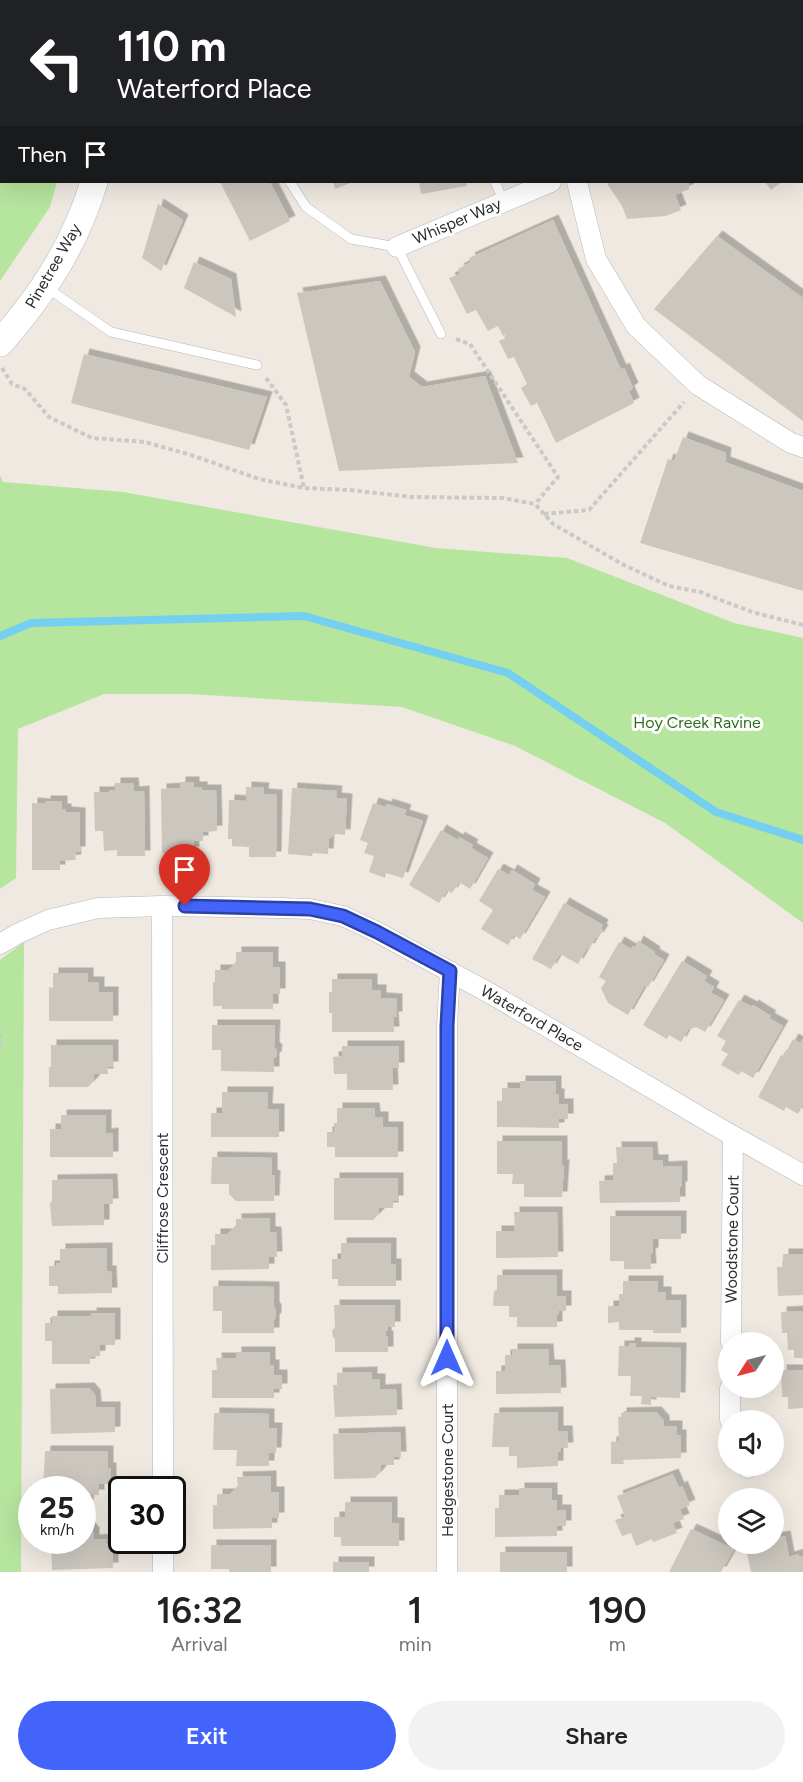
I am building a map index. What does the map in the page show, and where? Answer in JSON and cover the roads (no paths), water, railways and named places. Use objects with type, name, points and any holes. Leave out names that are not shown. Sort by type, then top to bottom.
[{"type":"main road","name":"Pinetree Way","points":[[0,344],[29,310],[45,286],[77,230],[94,183]]},
{"type":"street","name":"Whisper Way","points":[[397,247],[548,183]]},
{"type":"street","points":[[577,183],[596,258],[636,326],[698,385],[791,443],[803,447]]},
{"type":"street","name":"Waterford Place","points":[[0,944],[48,920],[98,908],[162,906],[310,909],[343,916],[493,995],[803,1175]]},
{"type":"street","name":"Cliffrose Crescent","points":[[162,906],[163,1476]]},
{"type":"street","name":"Hedgestone Court","points":[[447,1572],[447,1026],[450,971]]},
{"type":"street","name":"Woodstone Court","points":[[731,1332],[733,1136]]},
{"type":"street","points":[[163,1554],[163,1572]]},
{"type":"lane","points":[[291,183],[306,207],[351,239],[397,247],[441,334]]},
{"type":"lane","points":[[495,183],[503,201]]},
{"type":"lane","points":[[45,286],[111,332],[256,364]]},
{"type":"waterway","points":[[0,636],[31,623],[304,616],[508,673],[716,812],[803,840]]},
{"type":"park label","name":"Hoy Creek Ravine","points":[[697,722]]}]
